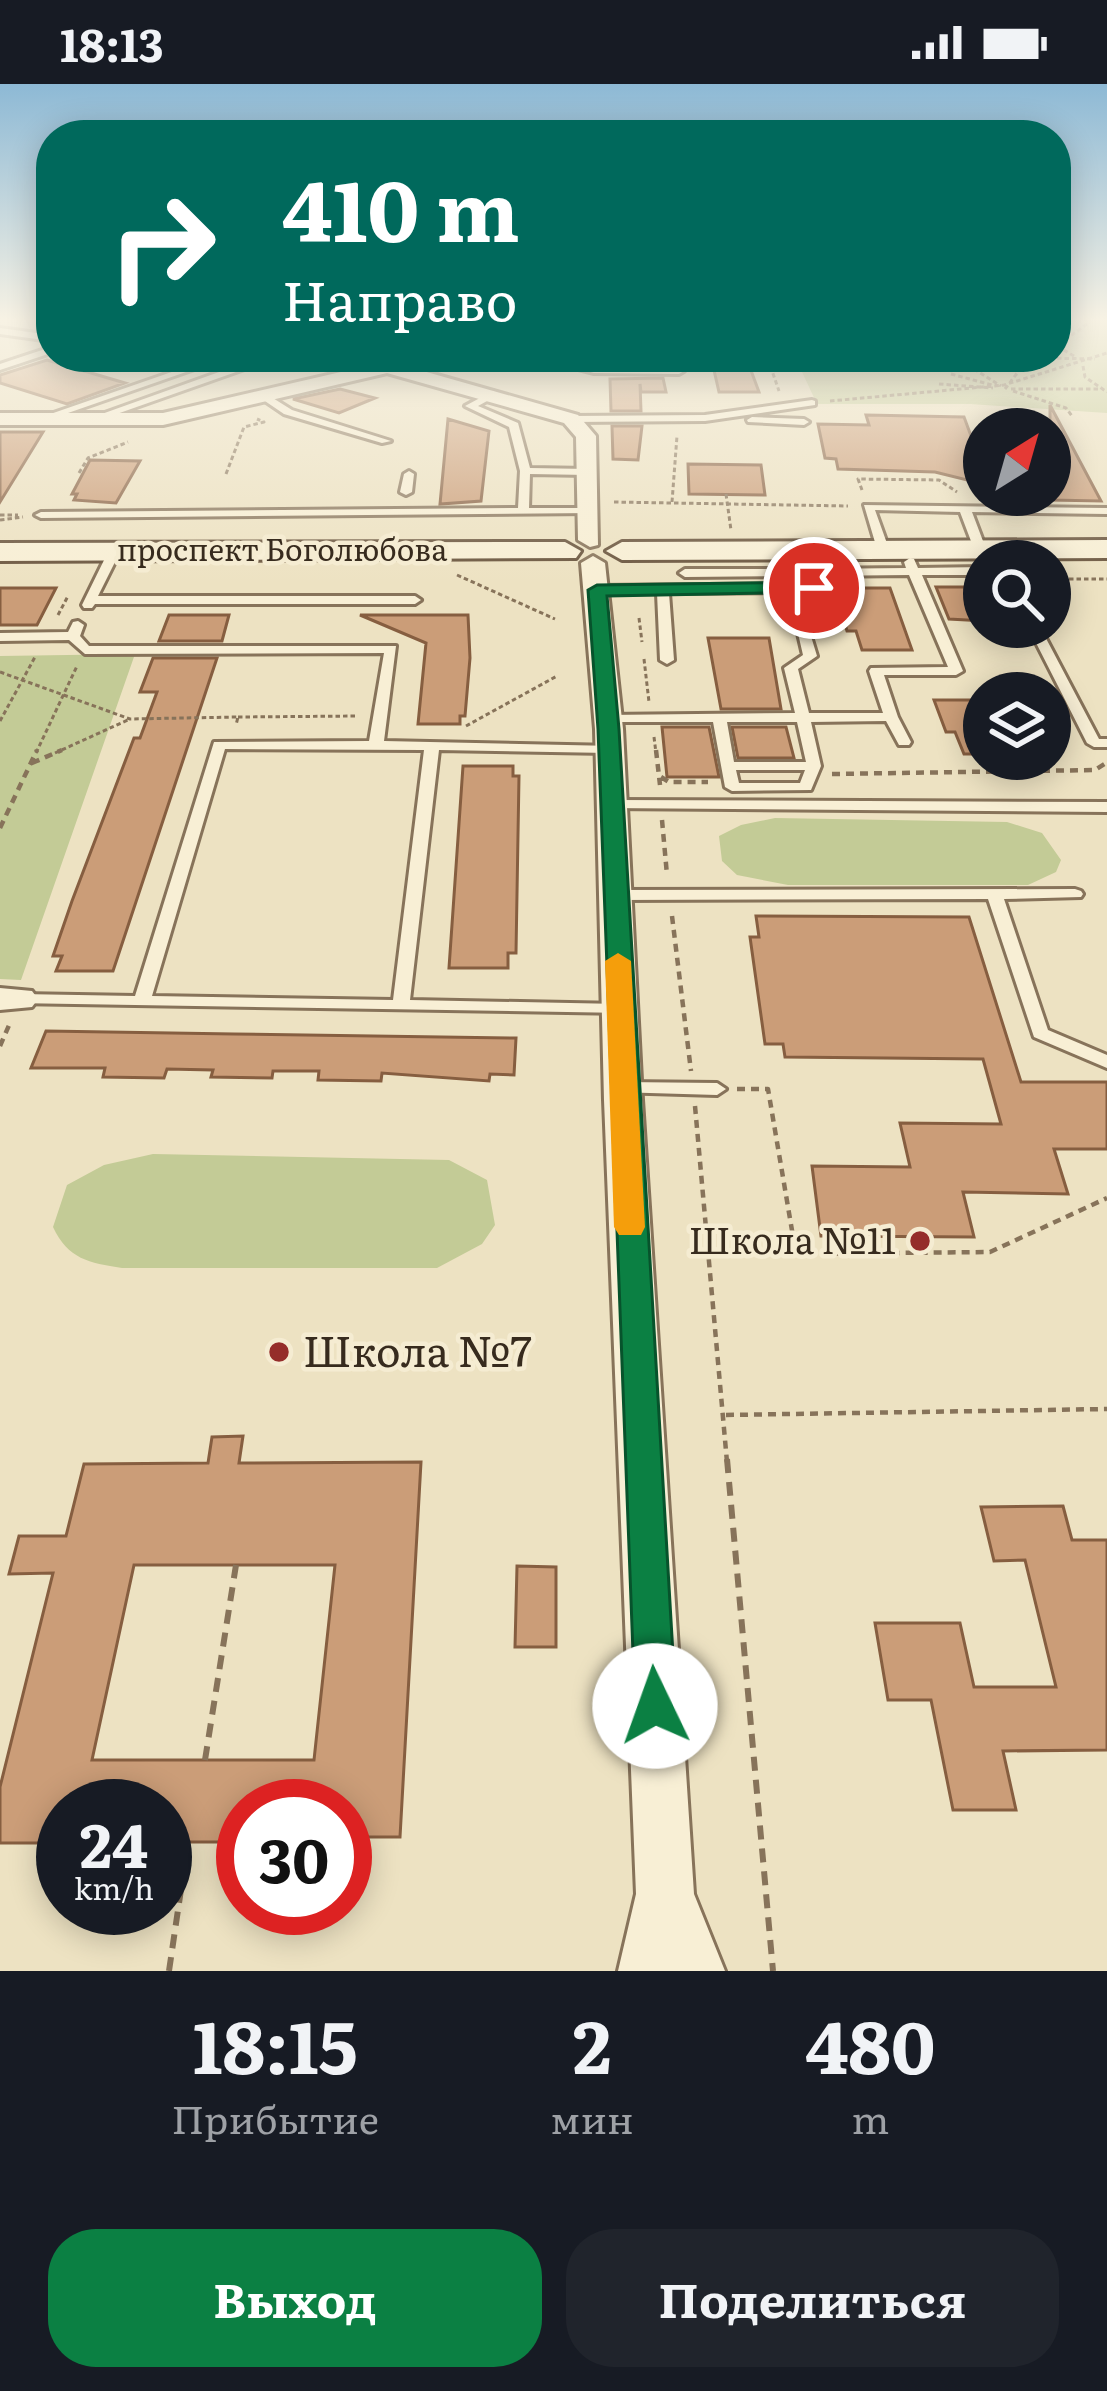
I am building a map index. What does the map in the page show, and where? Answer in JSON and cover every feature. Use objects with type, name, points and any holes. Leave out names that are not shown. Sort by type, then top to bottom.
[{"type":"main road","name":"проспект Боголюбова","points":[[0,552],[595,544],[808,570],[901,557],[963,557]]},
{"type":"main road","name":"проспект Боголюбова","points":[[1071,551],[1107,549]]},
{"type":"street","points":[[0,419],[88,412],[164,419],[217,408]]},
{"type":"street","points":[[538,408],[572,419],[586,436],[595,544],[665,1894],[648,1971]]},
{"type":"street","points":[[665,1894],[695,1971]]},
{"type":"lane","points":[[88,412],[98,408]]},
{"type":"lane","points":[[88,412],[104,408]]},
{"type":"lane","points":[[282,408],[386,441]]},
{"type":"lane","points":[[475,408],[514,425],[525,471],[523,512]]},
{"type":"lane","points":[[705,418],[776,408]]},
{"type":"lane","points":[[572,419],[804,422]]},
{"type":"lane","points":[[525,471],[588,472]]},
{"type":"lane","points":[[405,502],[409,474]]},
{"type":"lane","points":[[866,501],[1107,511]]},
{"type":"lane","points":[[866,501],[901,557],[956,671],[876,671],[904,742]]},
{"type":"lane","points":[[41,515],[405,502],[523,512],[595,544],[663,590],[808,570]]},
{"type":"lane","points":[[962,503],[981,540]]},
{"type":"lane","points":[[114,552],[78,625],[85,650],[391,650],[376,745]]},
{"type":"lane","points":[[685,573],[808,570]]},
{"type":"lane","points":[[719,718],[732,787],[806,787],[814,770],[791,668],[810,656],[803,629],[822,628],[808,570]]},
{"type":"lane","points":[[663,590],[667,659]]},
{"type":"lane","points":[[91,600],[415,600]]},
{"type":"lane","points":[[0,637],[78,625]]},
{"type":"lane","points":[[1045,648],[1094,743],[1107,743]]},
{"type":"lane","points":[[607,719],[891,717]]},
{"type":"lane","points":[[142,1001],[219,745],[609,749]]},
{"type":"lane","points":[[401,1005],[432,746]]},
{"type":"lane","points":[[612,805],[1107,807]]},
{"type":"lane","points":[[994,894],[1040,1033],[1107,1063]]},
{"type":"lane","points":[[615,895],[1075,894]]},
{"type":"lane","points":[[10,999],[620,1009]]},
{"type":"lane","points":[[622,1088],[717,1089]]},
{"type":"path","points":[[226,474],[244,427],[264,422],[232,408]]},
{"type":"path","points":[[1066,408],[1072,416]]},
{"type":"path","points":[[672,502],[678,418]]},
{"type":"path","points":[[595,544],[672,502],[866,501],[858,479],[939,480],[956,489],[962,503]]},
{"type":"path","points":[[897,480],[905,496]]},
{"type":"path","points":[[726,494],[732,537]]},
{"type":"path","points":[[457,575],[555,619]]},
{"type":"path","points":[[1071,579],[1107,579]]},
{"type":"path","points":[[639,618],[694,1088],[773,1971]]},
{"type":"path","points":[[0,721],[40,648]]},
{"type":"path","points":[[0,828],[85,650]]},
{"type":"path","points":[[0,672],[130,719],[379,716]]},
{"type":"path","points":[[456,731],[557,676]]},
{"type":"path","points":[[235,731],[238,717]]},
{"type":"path","points":[[30,764],[130,719]]},
{"type":"path","points":[[814,770],[1095,770],[1106,763]]},
{"type":"path","points":[[1095,770],[1101,783]]},
{"type":"path","points":[[659,776],[669,782],[731,774]]},
{"type":"path","points":[[717,1089],[768,1089],[796,1254],[991,1252],[1107,1198]]},
{"type":"path","points":[[726,1414],[1107,1409]]},
{"type":"path","points":[[205,1760],[236,1565]]},
{"type":"path","points":[[169,1971],[174,1935]]},
{"type":"green space","points":[[1071,408],[1107,408],[1107,413],[1071,411]]},
{"type":"green space","points":[[135,654],[21,980],[0,979],[0,656]]},
{"type":"green space","points":[[775,818],[1007,822],[1042,833],[1061,860],[1056,872],[1028,885],[788,885],[737,875],[722,861],[719,836],[741,825]]},
{"type":"green space","points":[[153,1154],[449,1160],[487,1180],[495,1225],[482,1244],[437,1268],[122,1268],[90,1261],[65,1246],[53,1227],[67,1185],[104,1165]]},
{"type":"building","points":[[866,415],[963,417],[963,479],[935,472],[838,469],[836,459],[825,458],[818,424],[869,425]]},
{"type":"building","points":[[448,419],[489,431],[481,501],[440,504]]},
{"type":"building","points":[[612,426],[642,426],[638,460],[613,459]]},
{"type":"building","points":[[0,432],[43,432],[0,502]]},
{"type":"building","points":[[1071,445],[1101,501],[1071,500]]},
{"type":"building","points":[[90,460],[140,461],[116,503],[74,500],[77,494],[72,494]]},
{"type":"building","points":[[688,464],[761,465],[765,495],[689,494]]},
{"type":"building","points":[[936,587],[963,587],[963,620],[949,619]]},
{"type":"building","points":[[0,588],[56,588],[37,625],[0,625]]},
{"type":"building","points":[[834,588],[890,588],[912,650],[862,650],[856,631],[847,631]]},
{"type":"building","points":[[169,615],[229,615],[222,641],[159,641]]},
{"type":"building","points":[[360,615],[468,615],[470,658],[465,716],[460,716],[460,724],[418,724],[426,643]]},
{"type":"building","points":[[708,638],[769,638],[781,709],[721,709]]},
{"type":"building","points":[[153,658],[217,658],[113,971],[56,971],[62,956],[53,956],[72,901],[134,738],[140,738],[157,692],[140,692]]},
{"type":"building","points":[[934,700],[963,700],[963,752],[955,732],[946,732]]},
{"type":"building","points":[[662,727],[709,727],[719,777],[667,777]]},
{"type":"building","points":[[732,727],[786,727],[794,758],[738,758]]},
{"type":"building","points":[[463,766],[513,766],[513,776],[519,776],[516,953],[508,953],[508,968],[449,968]]},
{"type":"building","points":[[756,916],[969,917],[1021,1082],[1107,1082],[1107,1149],[1054,1149],[1068,1194],[963,1192],[974,1237],[821,1236],[812,1166],[910,1167],[900,1123],[1001,1124],[983,1059],[785,1057],[783,1044],[765,1044],[750,937],[759,937]]},
{"type":"building","points":[[46,1031],[516,1038],[514,1075],[490,1074],[489,1081],[382,1073],[381,1081],[318,1080],[319,1071],[273,1071],[272,1078],[211,1077],[213,1070],[167,1069],[164,1078],[103,1077],[105,1068],[31,1068]]},
{"type":"building","points":[[243,1436],[239,1463],[421,1462],[400,1837],[372,1837],[372,1779],[216,1779],[216,1842],[192,1842],[192,1779],[36,1779],[36,1843],[0,1843],[0,1787],[53,1573],[9,1574],[19,1536],[66,1536],[84,1464],[208,1463],[212,1437]],"holes":[[[134,1565],[335,1565],[314,1760],[92,1760]]]},
{"type":"building","points":[[1063,1506],[1072,1540],[1107,1540],[1107,1750],[1003,1751],[1016,1810],[953,1810],[931,1700],[888,1700],[875,1623],[960,1623],[974,1687],[1056,1687],[1025,1560],[994,1561],[981,1507]]},
{"type":"building","points":[[517,1566],[556,1567],[556,1647],[515,1647]]},
{"type":"slow traffic","points":[[618,961],[630,1227]]},
{"type":"place","name":"Школа №11","points":[[920,1241]]},
{"type":"place","name":"Школа №7","points":[[279,1352]]},
{"type":"route","points":[[655,1706],[622,1088],[609,729],[597,590],[814,588]]}]
